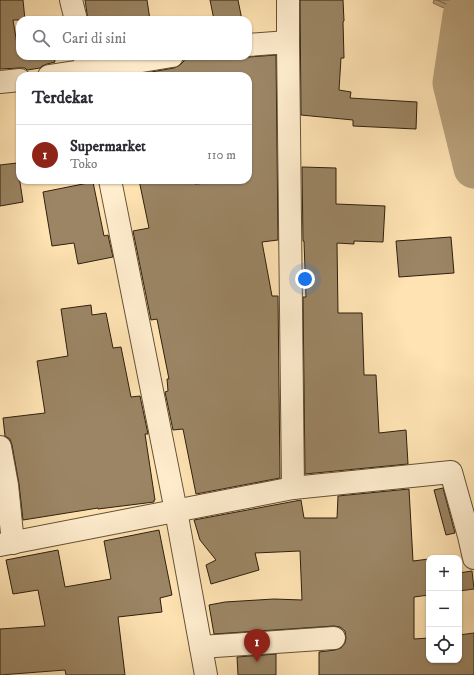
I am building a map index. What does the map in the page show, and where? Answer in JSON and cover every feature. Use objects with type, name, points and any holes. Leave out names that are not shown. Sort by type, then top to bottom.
[{"type":"street","points":[[71,0],[75,16]]},
{"type":"street","points":[[288,0],[293,488]]},
{"type":"street","points":[[252,45],[288,42]]},
{"type":"street","points":[[66,72],[87,67],[141,60]]},
{"type":"street","points":[[0,82],[16,80]]},
{"type":"street","points":[[111,184],[176,511],[206,675]]},
{"type":"street","points":[[0,447],[7,485],[6,544],[293,488],[451,472],[474,558]]},
{"type":"street","points":[[201,647],[334,638]]},
{"type":"water","points":[[434,0],[474,0],[474,22],[433,3]]},
{"type":"building","points":[[0,0],[23,0],[25,16],[16,16],[16,20],[13,20],[16,38],[16,60],[55,60],[55,62],[40,68],[27,70],[25,68],[0,69]]},
{"type":"building","points":[[85,0],[147,0],[149,16],[87,16]]},
{"type":"building","points":[[210,0],[238,0],[241,16],[213,16]]},
{"type":"building","points":[[300,0],[343,0],[344,58],[341,58],[339,90],[351,92],[350,98],[417,102],[416,129],[353,126],[353,120],[301,115]]},
{"type":"building","points":[[276,55],[278,240],[262,242],[272,296],[278,296],[280,478],[196,494],[183,429],[173,430],[165,392],[168,391],[167,379],[169,379],[157,319],[151,320],[133,231],[149,228],[140,184],[252,184],[252,72],[151,72],[174,68],[180,65],[184,60],[252,60],[252,57]]},
{"type":"building","points":[[16,163],[16,184],[20,184],[23,202],[0,206],[0,165]]},
{"type":"building","points":[[302,167],[336,168],[336,204],[385,206],[383,242],[354,241],[354,244],[337,243],[338,313],[362,313],[364,375],[376,375],[379,433],[406,430],[408,464],[305,474],[303,297],[306,297],[303,241]]},
{"type":"building","points":[[83,184],[93,184],[104,236],[108,235],[113,257],[78,264],[74,243],[52,246],[43,192]]},
{"type":"building","points":[[451,237],[454,273],[399,277],[396,241]]},
{"type":"building","points":[[91,305],[92,315],[106,313],[113,348],[121,347],[131,397],[140,396],[148,434],[145,434],[155,500],[154,502],[98,508],[23,520],[19,484],[12,445],[10,439],[5,436],[3,418],[45,413],[37,361],[68,356],[61,309]]},
{"type":"building","points":[[443,488],[455,533],[446,535],[434,490]]},
{"type":"building","points":[[409,489],[413,561],[426,559],[426,595],[414,597],[414,639],[426,638],[426,663],[462,663],[462,635],[474,633],[474,675],[319,675],[319,652],[341,648],[345,643],[345,631],[340,627],[334,626],[214,634],[209,605],[225,602],[274,599],[302,600],[300,551],[255,553],[259,570],[211,584],[206,565],[216,560],[200,540],[194,520],[301,500],[304,518],[337,518],[338,496]]},
{"type":"building","points":[[159,530],[172,595],[160,598],[162,612],[118,617],[125,675],[66,675],[65,670],[0,675],[0,629],[45,626],[38,590],[13,594],[6,560],[58,550],[65,587],[111,579],[104,541]]},
{"type":"building","points":[[472,571],[474,589],[462,591],[462,573]]},
{"type":"building","points":[[276,654],[276,675],[238,675],[237,657]]},
{"type":"waterway","points":[[463,16],[453,83],[474,168]]},
{"type":"place","name":"Supermarket","points":[[257,662]]}]
